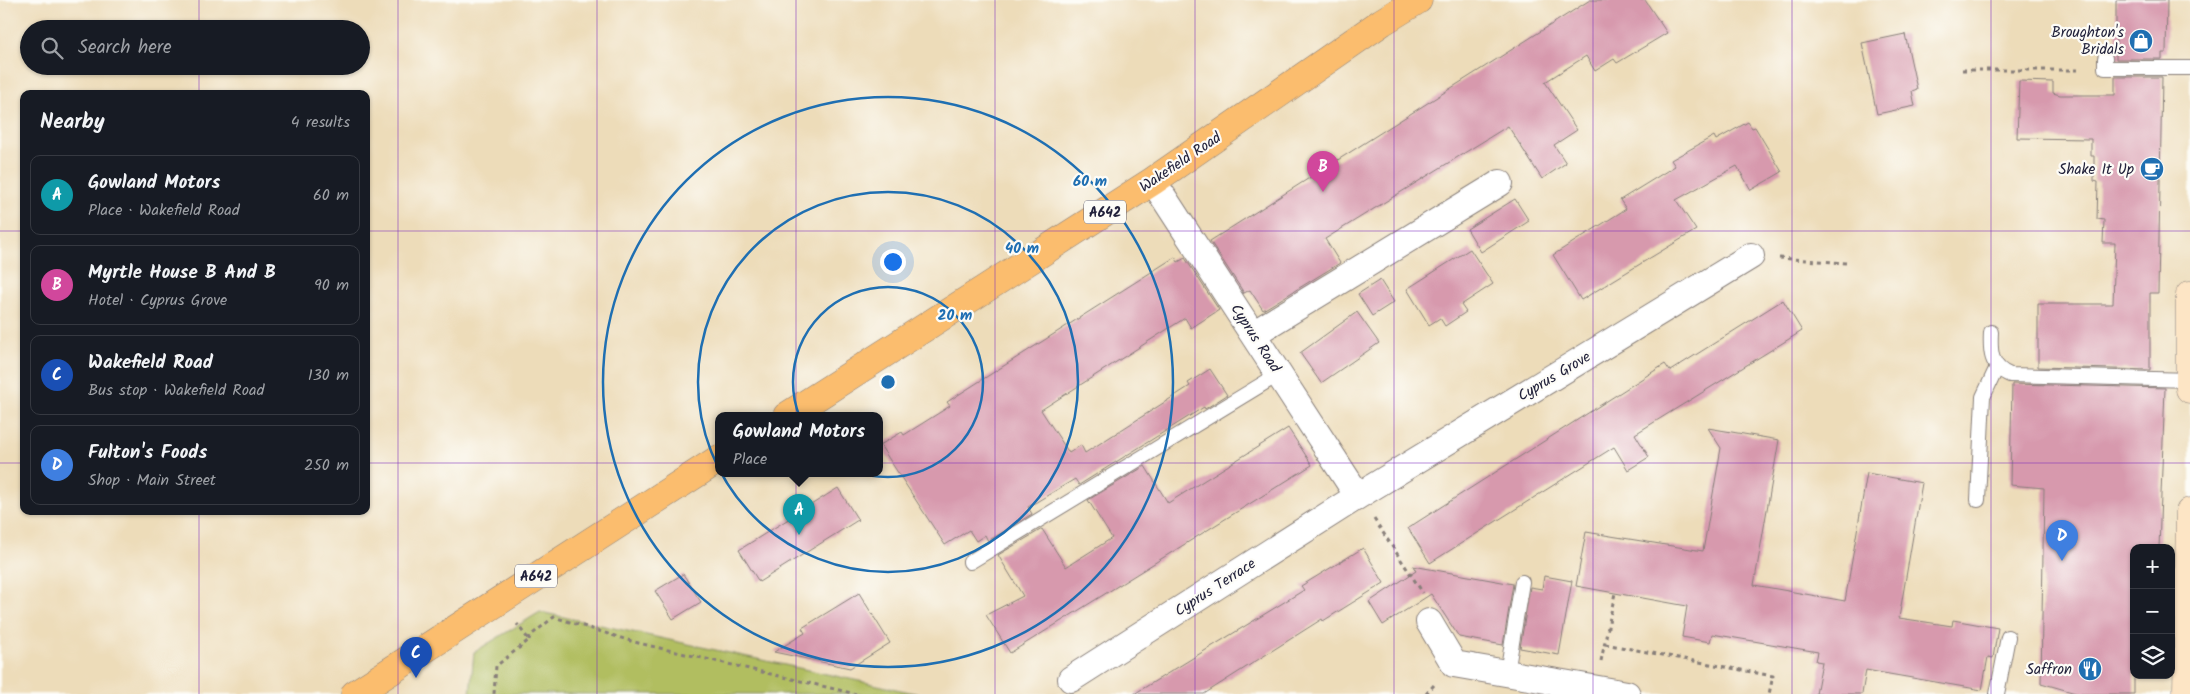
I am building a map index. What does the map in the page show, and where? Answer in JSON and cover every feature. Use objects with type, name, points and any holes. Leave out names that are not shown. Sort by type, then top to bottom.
[{"type":"main road","name":"Wakefield Road","points":[[792,412],[1153,181],[1382,22],[1418,0]]},
{"type":"main road","points":[[2190,295],[2190,389]]},
{"type":"main road","name":"A642","points":[[355,694],[715,463]]},
{"type":"main road","points":[[2187,694],[2190,512]]},
{"type":"street","name":"Cyprus Road","points":[[1153,181],[1358,496]]},
{"type":"street","points":[[1253,334],[1500,183]]},
{"type":"street","name":"Cyprus Grove","points":[[1358,496],[1750,256]]},
{"type":"street","name":"Cyprus Terrace","points":[[1071,679],[1358,496]]},
{"type":"street","points":[[1429,622],[1454,664],[1627,694]]},
{"type":"lane","points":[[2105,63],[2190,68]]},
{"type":"lane","points":[[1991,332],[1990,354],[1997,367],[2003,372],[2017,376],[2190,380]]},
{"type":"lane","points":[[1978,500],[1983,397],[1997,367]]},
{"type":"lane","points":[[970,562],[1279,374]]},
{"type":"lane","points":[[1507,673],[1522,582]]},
{"type":"lane","points":[[1997,694],[2008,637]]},
{"type":"path","points":[[1962,70],[2095,70],[2105,63]]},
{"type":"path","points":[[1750,256],[1846,263]]},
{"type":"path","points":[[1358,496],[1432,607],[1429,622]]},
{"type":"path","points":[[1596,689],[1614,593]]},
{"type":"path","points":[[500,599],[528,640]]},
{"type":"path","points":[[494,694],[496,666],[554,617],[634,642],[856,694]]},
{"type":"path","points":[[1604,644],[1773,676],[1769,694]]},
{"type":"green space","points":[[540,612],[919,694],[470,694],[474,652]]},
{"type":"building","points":[[1590,0],[1645,0],[1667,33],[1617,63],[1614,59],[1595,71],[1586,56],[1545,82],[1577,130],[1554,145],[1566,163],[1542,179],[1508,126],[1325,239],[1340,263],[1263,310],[1250,290],[1244,293],[1210,241]]},
{"type":"building","points":[[2116,0],[2167,0],[2166,53],[2162,53],[2162,59],[2116,59]]},
{"type":"building","points":[[1905,34],[1917,89],[1912,91],[1915,106],[1877,114],[1862,43]]},
{"type":"building","points":[[2115,77],[2162,77],[2158,293],[2150,293],[2150,370],[2038,367],[2038,304],[2113,304],[2115,243],[2103,243],[2104,220],[2097,219],[2098,182],[2094,181],[2094,156],[2091,156],[2091,139],[2017,138],[2019,81],[2053,82],[2053,93],[2060,95],[2115,95]]},
{"type":"building","points":[[1748,122],[1752,128],[1755,127],[1782,172],[1751,190],[1737,166],[1676,200],[1696,230],[1581,300],[1553,255],[1626,209],[1620,200],[1675,166],[1671,160],[1714,136],[1716,140]]},
{"type":"building","points":[[1515,199],[1529,221],[1481,252],[1467,229]]},
{"type":"building","points":[[1470,249],[1493,284],[1461,305],[1466,312],[1445,326],[1440,318],[1429,325],[1407,289]]},
{"type":"building","points":[[1175,257],[1178,262],[1185,258],[1219,310],[1191,328],[1185,318],[1041,410],[1069,453],[1081,445],[1085,453],[1190,386],[1188,383],[1210,369],[1227,395],[1205,409],[1204,407],[1079,485],[1075,479],[1028,507],[1032,514],[988,541],[985,535],[976,541],[969,530],[945,545],[883,450],[883,443],[902,432],[904,435],[950,406],[947,402]]},
{"type":"building","points":[[1380,280],[1394,302],[1372,316],[1358,294]]},
{"type":"building","points":[[1783,300],[1802,331],[1635,434],[1649,457],[1628,470],[1614,447],[1430,563],[1408,528],[1665,364],[1670,371]]},
{"type":"building","points":[[1357,312],[1379,343],[1321,383],[1300,353]]},
{"type":"building","points":[[2012,384],[2165,388],[2159,544],[2130,544],[2130,679],[2134,679],[2134,694],[2079,694],[2041,683],[2044,488],[2010,485]]},
{"type":"building","points":[[1288,428],[1312,465],[1010,653],[986,615],[1023,596],[998,555],[1042,529],[1066,567],[1112,538],[1088,500],[1145,466],[1168,503]]},
{"type":"building","points":[[1708,428],[1779,440],[1754,585],[1845,601],[1867,473],[1922,483],[1899,618],[1952,626],[1953,620],[1998,628],[1993,658],[1988,657],[1982,690],[1866,670],[1862,694],[1816,694],[1822,662],[1816,661],[1818,652],[1712,634],[1710,642],[1682,637],[1687,606],[1576,586],[1586,532],[1703,551],[1721,448]]},
{"type":"building","points":[[838,488],[858,520],[759,582],[739,550]]},
{"type":"building","points":[[1363,548],[1384,583],[1323,621],[1322,619],[1204,694],[1134,694],[1304,590],[1301,586]]},
{"type":"building","points":[[1413,566],[1513,584],[1503,645],[1459,637],[1431,594],[1383,625],[1369,602],[1416,571]]},
{"type":"building","points":[[683,574],[701,602],[673,619],[655,591]]},
{"type":"building","points":[[1544,576],[1572,581],[1559,655],[1520,648],[1530,587],[1542,589]]},
{"type":"building","points":[[859,593],[890,643],[850,668],[774,652],[805,633],[802,628]]},
{"type":"place","name":"Broughton's Bridals","points":[[2141,41]]},
{"type":"place","name":"Shake It Up","points":[[2152,169]]},
{"type":"place","name":"Myrtle House B And B","points":[[1323,192]]},
{"type":"place","name":"Gowland Motors","points":[[799,535]]},
{"type":"place","name":"Fulton's Foods","points":[[2062,561]]},
{"type":"place","name":"Saffron","points":[[2090,669]]},
{"type":"place","name":"Wakefield Road","points":[[416,678]]}]
